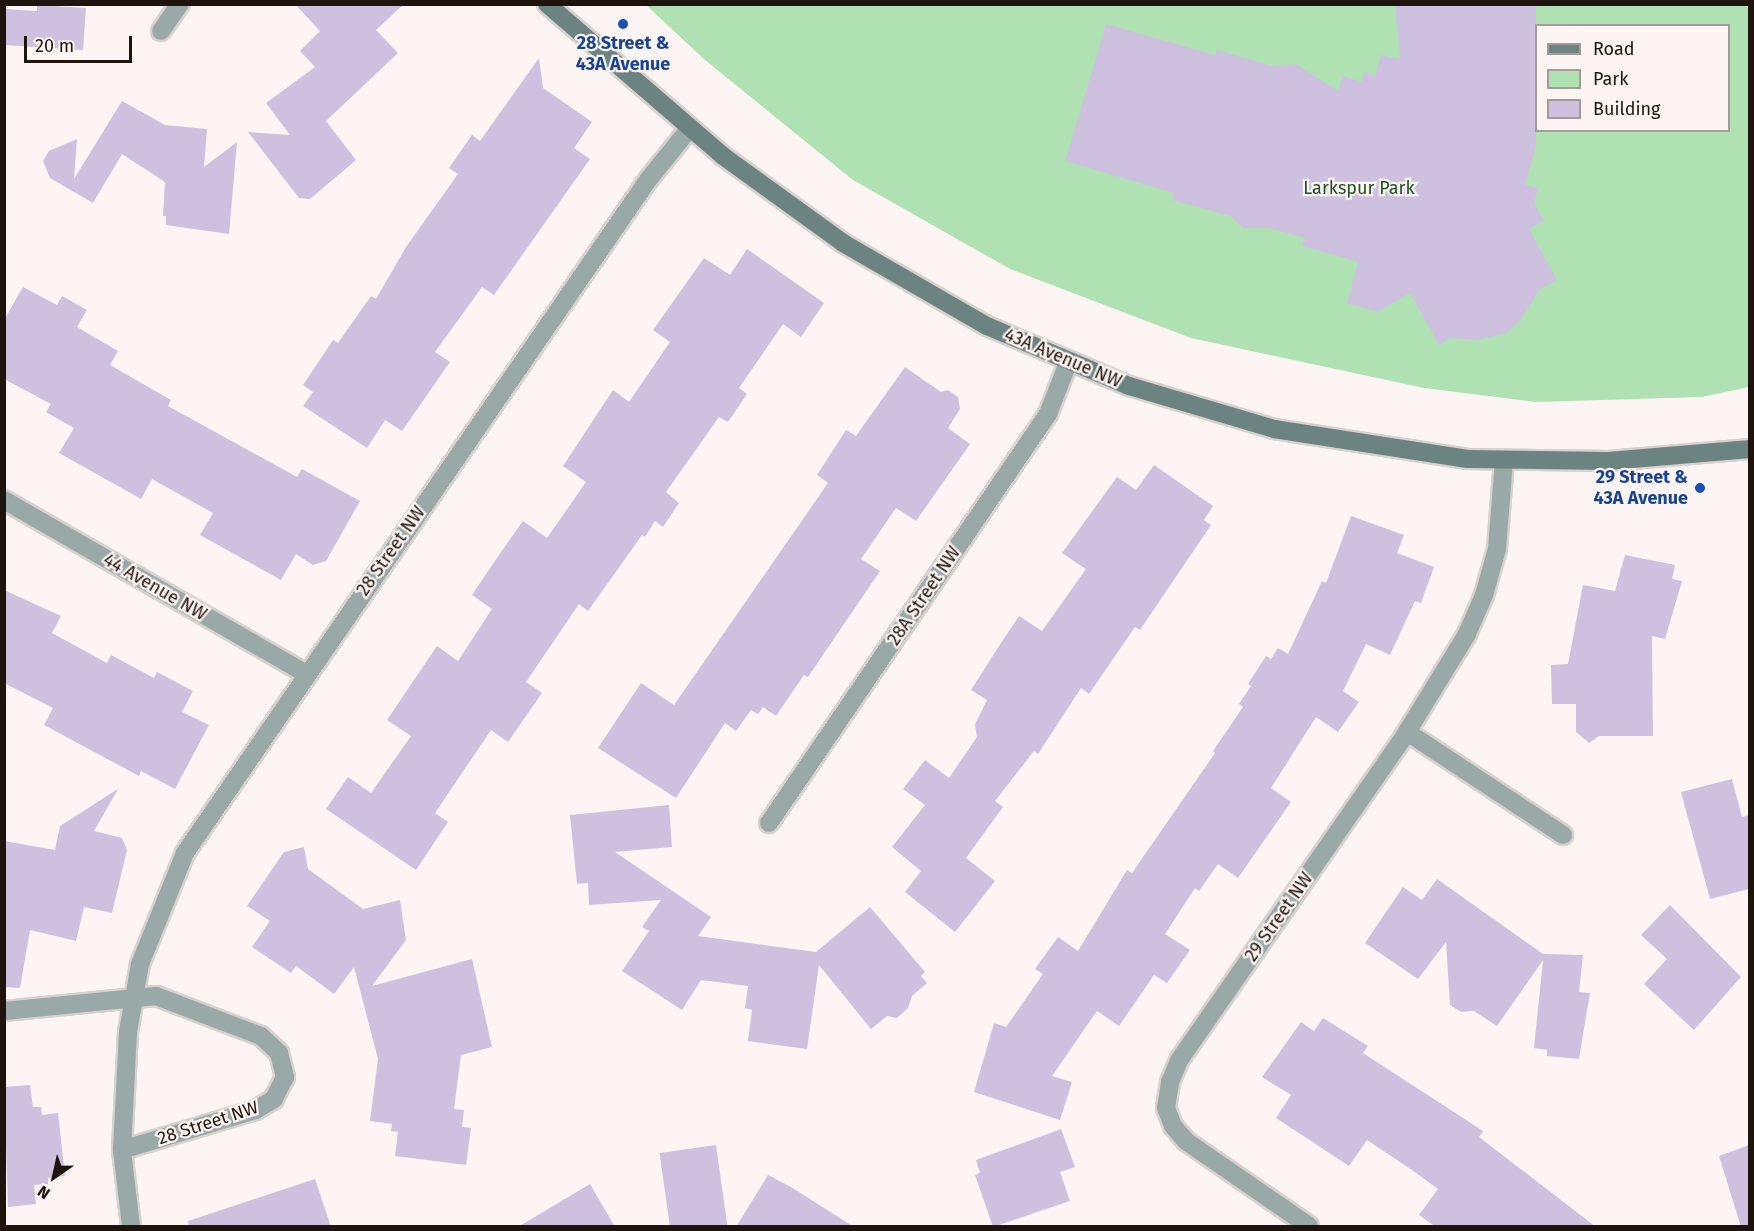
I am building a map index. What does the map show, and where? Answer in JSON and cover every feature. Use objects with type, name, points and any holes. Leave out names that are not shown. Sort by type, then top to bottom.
[{"type":"street","points":[[161,31],[180,4]]},
{"type":"street","name":"43A Avenue NW","points":[[547,4],[690,128],[767,191],[843,243],[978,321],[1068,363],[1190,406],[1274,429],[1370,446],[1504,461],[1678,457],[1749,449]]},
{"type":"street","name":"28 Street NW","points":[[134,997],[170,999],[261,1036],[279,1053],[285,1077],[274,1100],[256,1110],[122,1150],[128,1032],[134,997],[150,934],[186,853],[306,674],[648,180],[690,128]]},
{"type":"street","name":"28A Street NW","points":[[769,823],[1048,414],[1068,363]]},
{"type":"street","name":"29 Street NW","points":[[1309,1227],[1186,1141],[1173,1126],[1166,1108],[1170,1082],[1180,1059],[1407,732],[1467,634],[1484,596],[1497,549],[1504,461]]},
{"type":"street","name":"44 Avenue NW","points":[[4,500],[306,674]]},
{"type":"street","points":[[1407,732],[1563,836]]},
{"type":"street","points":[[4,1011],[134,997]]},
{"type":"street","points":[[122,1150],[131,1227]]},
{"type":"green space","name":"Larkspur Park","points":[[646,5],[1749,5],[1749,387],[1702,397],[1536,402],[1424,388],[1191,338],[1010,269],[853,180],[705,60]]},
{"type":"building","points":[[295,4],[404,4],[376,30],[398,53],[326,121],[356,160],[310,199],[299,198],[248,132],[290,135],[266,103],[315,67],[300,51],[320,31]]},
{"type":"building","points":[[1395,4],[1536,4],[1536,146],[1525,185],[1538,188],[1534,203],[1544,221],[1529,229],[1557,280],[1540,289],[1520,321],[1506,333],[1478,340],[1451,338],[1439,345],[1410,293],[1377,312],[1347,303],[1358,262],[1302,246],[1305,238],[1269,228],[1243,228],[1230,216],[1172,200],[1174,193],[1065,161],[1106,24],[1215,55],[1217,50],[1273,66],[1296,64],[1338,91],[1343,76],[1362,82],[1364,72],[1375,75],[1381,55],[1400,59]]},
{"type":"building","points":[[37,5],[86,8],[83,50],[4,45],[4,9],[37,11]]},
{"type":"building","points":[[539,58],[543,88],[592,122],[574,148],[590,159],[494,295],[482,287],[435,352],[450,362],[402,431],[385,420],[367,448],[303,406],[313,392],[303,385],[333,340],[338,343],[371,296],[376,299],[406,247],[458,174],[449,168],[472,135],[480,141]]},
{"type":"building","points":[[122,101],[165,125],[207,129],[204,167],[237,142],[229,234],[166,225],[166,216],[163,216],[165,182],[122,154],[93,203],[50,178],[43,161],[49,151],[77,139],[74,179]]},
{"type":"building","points":[[747,249],[824,303],[801,337],[783,324],[739,388],[747,394],[728,422],[719,417],[666,492],[679,503],[663,527],[655,521],[645,537],[642,535],[588,611],[579,604],[526,682],[542,693],[508,742],[491,730],[435,813],[448,822],[416,870],[326,809],[348,777],[371,793],[411,736],[387,720],[437,646],[458,661],[492,609],[472,595],[503,549],[523,521],[547,538],[586,482],[563,466],[613,390],[629,402],[670,342],[653,330],[704,258],[730,275]]},
{"type":"building","points":[[23,287],[57,305],[62,296],[87,310],[77,327],[118,351],[110,365],[171,400],[168,406],[297,477],[302,469],[360,501],[326,561],[313,565],[296,554],[281,580],[200,535],[213,513],[152,479],[141,499],[59,453],[74,428],[46,412],[51,404],[4,379],[4,320]]},
{"type":"building","points":[[905,367],[941,392],[948,390],[958,397],[960,409],[948,428],[970,444],[916,521],[896,508],[861,559],[880,571],[808,677],[804,675],[776,716],[763,707],[758,714],[751,710],[736,731],[725,723],[676,798],[598,748],[641,683],[674,705],[828,483],[817,475],[846,430],[856,436]]},
{"type":"building","points":[[1154,465],[1213,506],[1204,520],[1211,525],[1140,630],[1135,627],[1089,694],[1081,688],[1038,754],[1034,751],[995,801],[1003,807],[966,858],[995,881],[955,932],[905,892],[921,871],[892,847],[925,805],[903,789],[925,760],[949,778],[977,737],[975,724],[987,700],[971,690],[999,646],[1019,616],[1042,631],[1086,569],[1062,553],[1117,477],[1136,490]]},
{"type":"building","points":[[1351,516],[1404,535],[1397,553],[1434,567],[1421,603],[1415,601],[1390,655],[1366,644],[1343,691],[1359,702],[1338,732],[1316,717],[1271,788],[1291,802],[1238,878],[1218,864],[1199,891],[1195,888],[1165,934],[1190,950],[1167,983],[1154,975],[1119,1026],[1097,1011],[1052,1076],[1072,1082],[1060,1120],[974,1092],[994,1023],[1006,1027],[1043,974],[1035,969],[1058,937],[1078,951],[1127,870],[1132,873],[1215,753],[1213,751],[1243,707],[1239,704],[1251,686],[1248,684],[1266,656],[1271,659],[1278,648],[1288,654],[1322,581],[1326,583]]},
{"type":"building","points":[[1625,555],[1675,565],[1672,579],[1682,581],[1665,639],[1652,636],[1653,736],[1599,736],[1589,743],[1576,732],[1576,704],[1552,704],[1551,665],[1568,664],[1583,585],[1615,591]]},
{"type":"building","points":[[4,590],[61,616],[52,633],[107,663],[111,655],[154,678],[157,672],[193,691],[182,712],[209,725],[175,789],[141,771],[139,776],[44,725],[53,708],[4,683]]},
{"type":"building","points":[[1732,779],[1742,817],[1749,815],[1749,889],[1710,899],[1681,792]]},
{"type":"building","points":[[118,789],[94,831],[122,838],[127,850],[112,913],[84,907],[76,941],[30,930],[20,988],[4,987],[4,841],[55,850],[60,826]]},
{"type":"building","points":[[669,805],[672,847],[615,852],[711,917],[698,936],[816,952],[870,907],[925,972],[921,976],[927,983],[912,996],[908,1008],[897,1018],[887,1016],[871,1029],[819,965],[807,1049],[748,1041],[752,1010],[745,1008],[748,986],[701,980],[682,1010],[622,971],[649,931],[642,927],[661,900],[589,905],[588,883],[577,884],[570,815]]},
{"type":"building","points":[[304,847],[308,869],[363,909],[400,900],[406,940],[372,986],[472,959],[492,1047],[461,1055],[454,1109],[464,1110],[462,1127],[471,1128],[466,1165],[395,1156],[398,1132],[391,1131],[392,1124],[370,1121],[378,1059],[354,967],[334,994],[296,966],[291,973],[252,947],[270,921],[247,906],[284,852]]},
{"type":"building","points":[[1437,879],[1543,954],[1583,955],[1579,992],[1590,993],[1579,1059],[1547,1056],[1547,1050],[1534,1048],[1543,960],[1497,1026],[1474,1011],[1461,1012],[1450,1005],[1446,942],[1418,979],[1365,943],[1403,887],[1422,900]]},
{"type":"building","points":[[1670,905],[1741,977],[1694,1030],[1644,984],[1667,959],[1641,935]]},
{"type":"building","points":[[1323,1018],[1368,1046],[1363,1053],[1483,1131],[1479,1137],[1596,1227],[1436,1227],[1419,1215],[1438,1189],[1412,1170],[1367,1140],[1349,1166],[1276,1118],[1291,1095],[1262,1077],[1301,1022],[1314,1031]]},
{"type":"building","points":[[30,1085],[33,1107],[41,1107],[42,1115],[58,1113],[65,1176],[48,1178],[48,1184],[34,1185],[36,1204],[8,1207],[4,1087]]},
{"type":"building","points":[[1061,1129],[1075,1167],[1060,1172],[1070,1201],[993,1227],[975,1175],[980,1173],[976,1160]]},
{"type":"building","points":[[716,1145],[727,1226],[670,1226],[660,1153]]},
{"type":"building","points":[[1749,1145],[1749,1227],[1741,1227],[1719,1156]]},
{"type":"building","points":[[768,1175],[791,1187],[854,1227],[736,1227]]},
{"type":"building","points":[[315,1179],[331,1227],[189,1227],[188,1221]]},
{"type":"building","points":[[590,1184],[615,1227],[518,1227]]},
{"type":"place","name":"28 Street & 43A Avenue","points":[[623,24]]},
{"type":"place","name":"29 Street & 43A Avenue","points":[[1700,488]]}]
